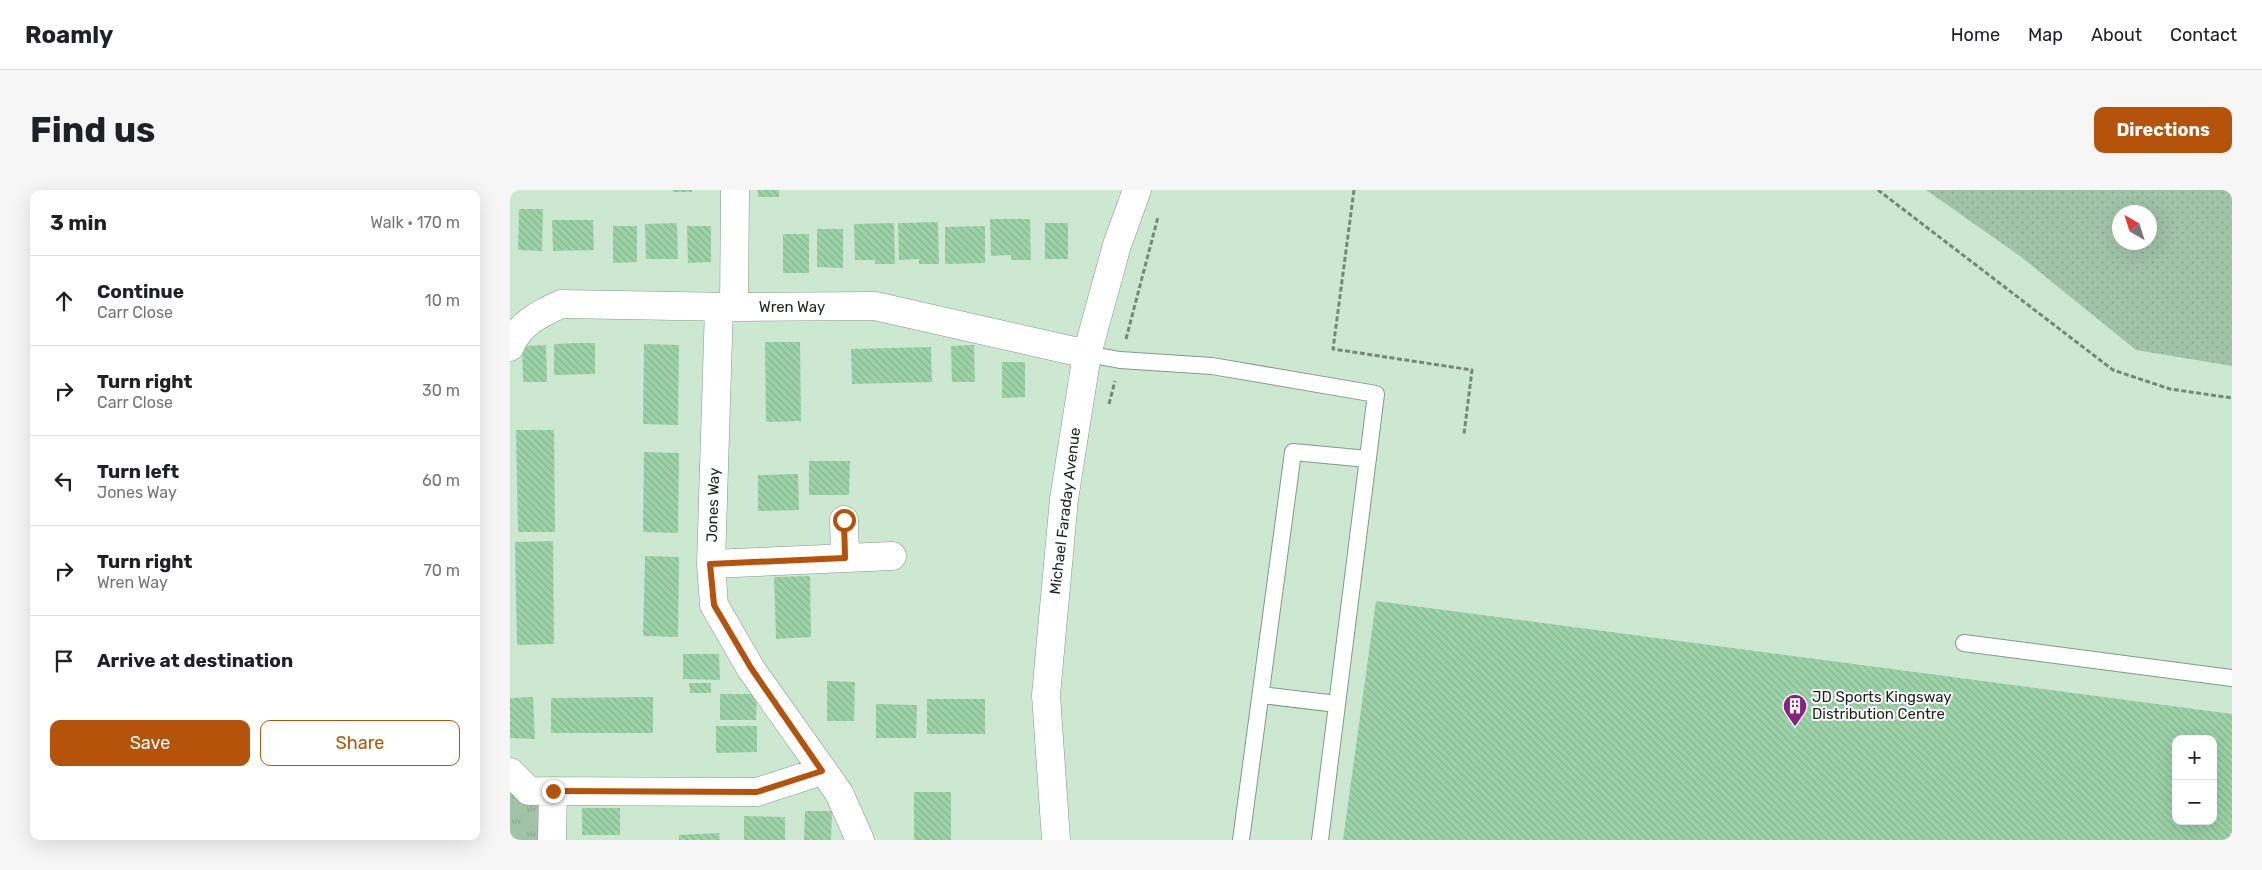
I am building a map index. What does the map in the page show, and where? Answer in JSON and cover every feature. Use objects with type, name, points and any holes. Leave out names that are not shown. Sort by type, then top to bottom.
[{"type":"street","name":"Jones Way","points":[[735,190],[710,564],[714,605],[751,668],[839,793],[860,840]]},
{"type":"street","name":"Michael Faraday Avenue","points":[[1056,840],[1046,695],[1064,499],[1087,354],[1117,245],[1137,190]]},
{"type":"street","name":"Wren Way","points":[[510,347],[515,334],[536,316],[560,304],[727,307],[875,306],[1087,354]]},
{"type":"street","points":[[844,520],[845,558]]},
{"type":"street","points":[[710,564],[892,556]]},
{"type":"street","points":[[510,772],[529,791],[757,792],[822,771]]},
{"type":"street","points":[[552,840],[553,791]]},
{"type":"lane","points":[[1087,354],[1120,360],[1212,366],[1376,394],[1320,840]]},
{"type":"lane","points":[[1241,840],[1293,452],[1368,459]]},
{"type":"lane","points":[[1964,643],[2232,678]]},
{"type":"lane","points":[[1261,695],[1337,704]]},
{"type":"path","points":[[1354,190],[1333,349],[1472,370],[1464,434]]},
{"type":"path","points":[[1878,190],[2113,370],[2170,389],[2232,398]]},
{"type":"path","points":[[1106,414],[1161,209]]},
{"type":"green space","points":[[1926,190],[2232,190],[2232,366],[2136,350],[2020,256]]},
{"type":"green space","points":[[510,782],[548,797],[547,840],[510,840]]},
{"type":"building","points":[[673,190],[692,190],[692,192],[673,192]]},
{"type":"building","points":[[758,190],[779,190],[779,197],[758,197]]},
{"type":"building","points":[[519,209],[543,209],[542,251],[518,250]]},
{"type":"building","points":[[990,219],[1030,219],[1031,260],[1011,260],[1011,255],[991,256]]},
{"type":"building","points":[[552,220],[593,220],[594,250],[553,251]]},
{"type":"building","points":[[938,222],[939,264],[919,264],[919,259],[899,260],[898,223]]},
{"type":"building","points":[[677,223],[678,259],[646,259],[645,224]]},
{"type":"building","points":[[894,223],[895,264],[875,264],[875,260],[855,260],[854,224]]},
{"type":"building","points":[[1045,223],[1068,223],[1068,259],[1045,259]]},
{"type":"building","points":[[613,226],[637,226],[637,262],[613,263]]},
{"type":"building","points":[[687,226],[711,226],[711,262],[688,263]]},
{"type":"building","points":[[985,226],[985,263],[945,264],[945,227]]},
{"type":"building","points":[[817,229],[843,229],[843,268],[817,267]]},
{"type":"building","points":[[783,234],[809,234],[809,273],[783,273]]},
{"type":"building","points":[[765,342],[800,342],[801,421],[766,422]]},
{"type":"building","points":[[595,343],[595,374],[554,375],[554,344]]},
{"type":"building","points":[[644,344],[679,345],[678,425],[643,424]]},
{"type":"building","points":[[546,345],[547,382],[523,382],[522,346]]},
{"type":"building","points":[[974,345],[975,382],[952,382],[951,346]]},
{"type":"building","points":[[931,347],[932,382],[852,384],[851,349]]},
{"type":"building","points":[[1002,362],[1025,362],[1025,397],[1002,398]]},
{"type":"building","points":[[516,430],[554,430],[555,532],[518,532]]},
{"type":"building","points":[[644,452],[679,453],[678,533],[643,532]]},
{"type":"building","points":[[809,461],[850,461],[849,495],[809,495]]},
{"type":"building","points":[[798,474],[799,510],[758,511],[758,475]]},
{"type":"building","points":[[553,541],[554,644],[517,645],[515,542]]},
{"type":"building","points":[[645,556],[679,557],[678,637],[643,636]]},
{"type":"building","points":[[810,576],[811,637],[776,639],[774,577]]},
{"type":"building","name":"JD Sports Kingsway Distribution Centre","points":[[1376,601],[2232,714],[2232,840],[1343,840]]},
{"type":"building","points":[[683,654],[719,654],[720,680],[683,679]]},
{"type":"building","points":[[827,681],[855,682],[854,721],[827,721]]},
{"type":"building","points":[[689,683],[711,683],[711,693],[690,693]]},
{"type":"building","points":[[720,694],[757,694],[756,720],[720,720]]},
{"type":"building","points":[[533,697],[535,739],[510,738],[510,698]]},
{"type":"building","points":[[653,697],[653,733],[551,733],[551,698]]},
{"type":"building","points":[[927,699],[985,699],[985,734],[927,734]]},
{"type":"building","points":[[876,704],[917,705],[916,738],[876,738]]},
{"type":"building","points":[[716,726],[757,726],[757,752],[716,753]]},
{"type":"building","points":[[914,792],[951,792],[951,840],[914,840]]},
{"type":"building","points":[[582,808],[620,808],[620,835],[582,835]]},
{"type":"building","points":[[805,811],[832,811],[831,840],[804,840]]},
{"type":"building","points":[[744,816],[785,817],[785,840],[744,840]]},
{"type":"building","points":[[719,833],[720,840],[679,840],[679,835]]},
{"type":"place","name":"JD Sports Kingsway Distribution Centre","points":[[1795,727]]},
{"type":"route","points":[[553,791],[757,792],[822,771],[751,668],[714,605],[710,564],[845,558],[844,520]]}]
